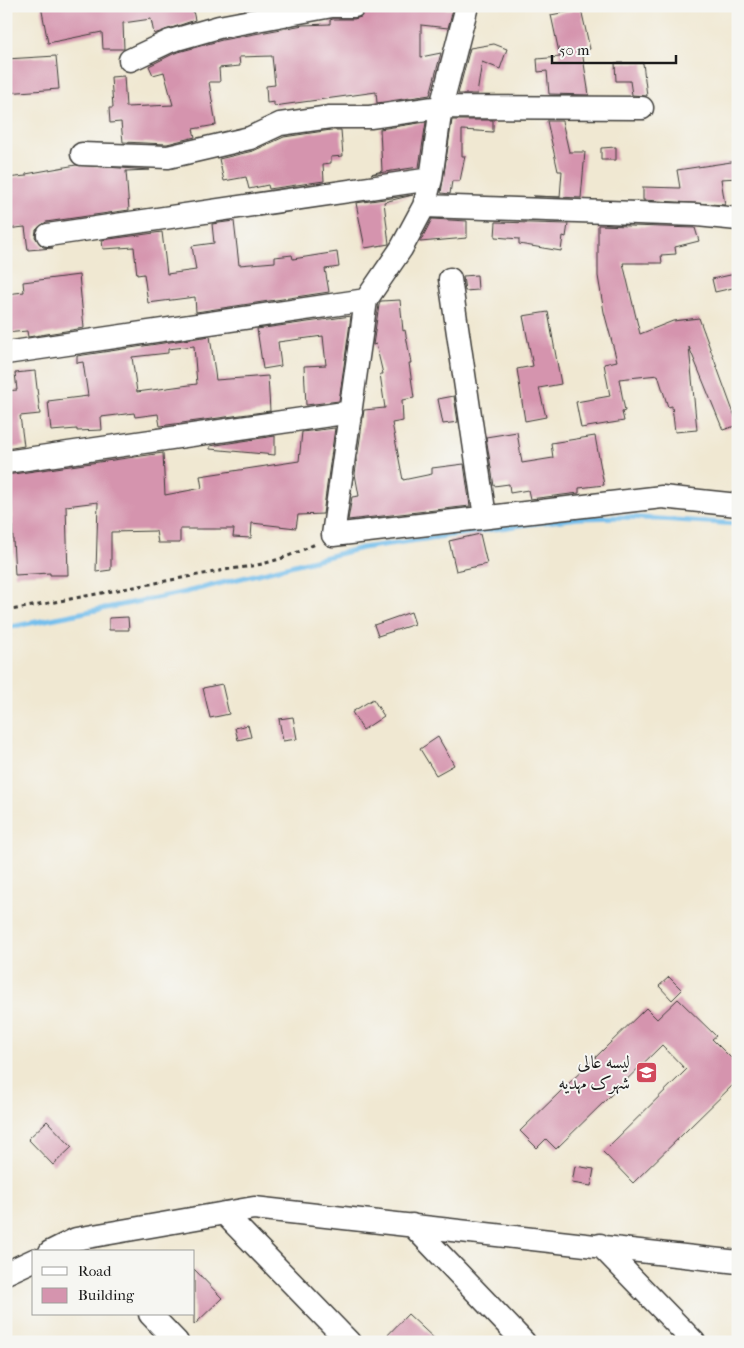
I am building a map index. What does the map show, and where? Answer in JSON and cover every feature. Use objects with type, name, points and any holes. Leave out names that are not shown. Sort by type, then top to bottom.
[{"type":"street","points":[[130,60],[170,41],[219,27],[332,6],[354,6]]},
{"type":"street","points":[[467,6],[441,107],[431,179],[424,206],[401,249],[366,300],[352,412],[333,534],[662,497],[738,505]]},
{"type":"street","points":[[82,154],[168,157],[250,138],[280,124],[330,117],[370,117],[441,107],[642,108]]},
{"type":"street","points":[[48,235],[431,179]]},
{"type":"street","points":[[424,206],[697,215],[738,219]]},
{"type":"street","points":[[450,279],[485,517]]},
{"type":"street","points":[[6,353],[366,300]]},
{"type":"street","points":[[6,462],[352,412]]},
{"type":"street","points":[[59,1250],[254,1208],[600,1245],[738,1262]]},
{"type":"street","points":[[224,1213],[349,1342]]},
{"type":"street","points":[[412,1225],[524,1342]]},
{"type":"street","points":[[600,1245],[694,1342]]},
{"type":"street","points":[[6,1273],[32,1261]]},
{"type":"street","points":[[152,1316],[177,1342]]},
{"type":"path","points":[[6,611],[230,569],[258,566],[291,556],[333,534]]},
{"type":"building","points":[[41,6],[192,6],[195,20],[154,34],[151,19],[123,23],[124,49],[103,49],[102,32],[48,43]]},
{"type":"building","points":[[390,7],[404,9],[453,9],[448,28],[421,25],[421,57],[441,53],[430,95],[377,103],[376,92],[274,106],[274,102],[267,103],[266,86],[275,85],[272,56],[239,57],[240,66],[219,68],[220,82],[209,82],[216,125],[193,129],[195,137],[167,144],[123,142],[121,122],[110,123],[109,108],[113,108],[111,77],[124,76],[126,107],[173,105],[164,72],[153,75],[149,66],[175,53],[222,40],[303,25],[330,24],[330,20],[333,19],[354,19],[361,17],[366,9],[389,9]]},
{"type":"building","points":[[581,9],[590,49],[582,51],[589,95],[549,94],[547,71],[538,72],[537,59],[560,57],[551,15]]},
{"type":"building","points":[[494,44],[507,49],[500,69],[482,62],[477,94],[458,94],[470,48]]},
{"type":"building","points":[[56,56],[59,89],[6,93],[6,59]]},
{"type":"building","points":[[615,63],[643,63],[647,96],[632,95],[630,81],[616,81]]},
{"type":"building","points":[[452,120],[493,120],[493,132],[462,130],[462,156],[465,156],[460,181],[452,181],[450,194],[441,193]]},
{"type":"building","points":[[547,121],[562,121],[569,152],[585,152],[581,198],[533,196],[560,197],[562,171],[558,171]]},
{"type":"building","points":[[426,122],[419,167],[371,174],[382,171],[380,129]]},
{"type":"building","points":[[341,130],[343,156],[331,157],[331,163],[323,164],[324,181],[269,189],[268,185],[249,189],[246,177],[224,181],[219,159],[253,151],[284,137]]},
{"type":"building","points":[[616,147],[616,160],[601,160],[601,148]]},
{"type":"building","points":[[738,161],[738,178],[721,179],[725,205],[643,200],[643,187],[680,188],[677,170]]},
{"type":"building","points":[[76,165],[150,170],[126,171],[129,210],[46,222],[36,230],[35,237],[43,247],[53,248],[28,250],[25,227],[6,229],[6,178],[26,176],[26,174]]},
{"type":"building","points":[[413,195],[384,202],[389,244],[365,248],[356,203]]},
{"type":"building","points":[[432,219],[467,221],[467,238],[420,242]]},
{"type":"building","points":[[234,221],[239,265],[275,262],[275,257],[292,255],[293,259],[337,252],[339,267],[325,269],[329,292],[196,312],[195,297],[148,303],[144,274],[137,275],[134,247],[103,249],[102,240],[162,232],[167,274],[196,270],[192,246],[214,243],[212,224]]},
{"type":"building","points":[[496,222],[568,224],[566,237],[563,236],[561,251],[519,244],[519,239],[495,237]]},
{"type":"building","points":[[598,225],[695,228],[699,241],[675,247],[676,254],[661,255],[662,263],[623,263],[640,334],[673,321],[699,318],[738,425],[723,430],[689,347],[697,430],[675,432],[672,406],[668,407],[658,375],[619,379],[625,411],[622,412],[624,421],[581,428],[576,402],[610,396],[604,364],[617,361],[604,312],[598,276]]},
{"type":"building","points":[[735,274],[737,287],[715,292],[712,279]]},
{"type":"building","points":[[79,275],[84,328],[28,337],[27,331],[6,333],[6,294],[24,292],[23,282]]},
{"type":"building","points":[[477,275],[478,290],[465,291],[463,276]]},
{"type":"building","points":[[400,300],[403,331],[405,330],[411,363],[409,363],[414,398],[402,400],[403,421],[392,423],[403,480],[432,474],[432,468],[464,464],[470,506],[348,520],[352,497],[359,496],[355,474],[364,410],[385,408],[380,374],[383,374],[376,344],[373,345],[379,305],[381,301]]},
{"type":"building","points":[[548,312],[561,384],[539,388],[546,417],[525,421],[517,369],[533,366],[523,316]]},
{"type":"building","points":[[351,316],[339,401],[306,405],[304,366],[326,365],[323,336],[278,342],[281,366],[263,369],[257,329]]},
{"type":"building","points":[[210,336],[216,380],[268,376],[270,411],[160,426],[158,414],[135,417],[134,413],[101,417],[102,430],[51,431],[48,401],[88,396],[83,362],[77,363],[77,356]],"holes":[[[194,346],[197,384],[137,392],[132,357],[168,353],[168,349]]]},
{"type":"building","points":[[35,371],[40,414],[20,416],[24,446],[6,449],[6,391],[17,390],[15,373]]},
{"type":"building","points":[[454,396],[458,422],[443,424],[438,399]]},
{"type":"building","points":[[335,428],[323,514],[298,515],[296,528],[252,523],[251,538],[233,537],[234,529],[180,529],[180,543],[158,543],[156,531],[111,532],[111,570],[96,572],[98,502],[66,506],[68,575],[50,575],[50,573],[15,575],[11,504],[6,505],[6,475],[163,453],[165,495],[202,488],[200,476],[299,461],[302,432]]},
{"type":"building","points":[[517,432],[522,463],[553,458],[551,443],[595,436],[604,485],[579,488],[579,493],[530,499],[528,490],[510,493],[509,484],[494,486],[486,437]]},
{"type":"building","points":[[275,436],[275,455],[210,449],[210,446]]},
{"type":"building","points":[[480,534],[487,564],[456,571],[449,541]]},
{"type":"building","points":[[411,612],[415,624],[378,636],[374,625]]},
{"type":"building","points":[[128,617],[129,630],[109,630],[109,618]]},
{"type":"building","points":[[222,684],[229,714],[210,718],[203,688]]},
{"type":"building","points":[[373,699],[384,716],[363,730],[352,712]]},
{"type":"building","points":[[293,717],[297,739],[283,741],[279,719]]},
{"type":"building","points":[[248,725],[251,737],[238,740],[235,728]]},
{"type":"building","points":[[438,737],[454,765],[436,775],[420,749]]},
{"type":"building","points":[[669,977],[682,990],[672,1000],[659,986]]},
{"type":"building","points":[[678,999],[716,1036],[712,1039],[738,1065],[738,1080],[633,1183],[603,1152],[686,1070],[662,1045],[556,1149],[546,1139],[537,1148],[520,1131],[646,1008],[657,1019]]},
{"type":"building","points":[[47,1121],[72,1147],[53,1165],[28,1139]]},
{"type":"building","points":[[575,1166],[594,1169],[591,1186],[572,1183]]},
{"type":"building","points":[[195,1270],[222,1298],[194,1325],[195,1316]]},
{"type":"building","points":[[408,1314],[438,1342],[381,1342]]},
{"type":"waterway","points":[[6,628],[186,592],[362,548],[529,524],[579,518],[627,517],[738,524]]},
{"type":"place","name":"لیسه عالی شهرک مهدیه","points":[[646,1072]]}]
